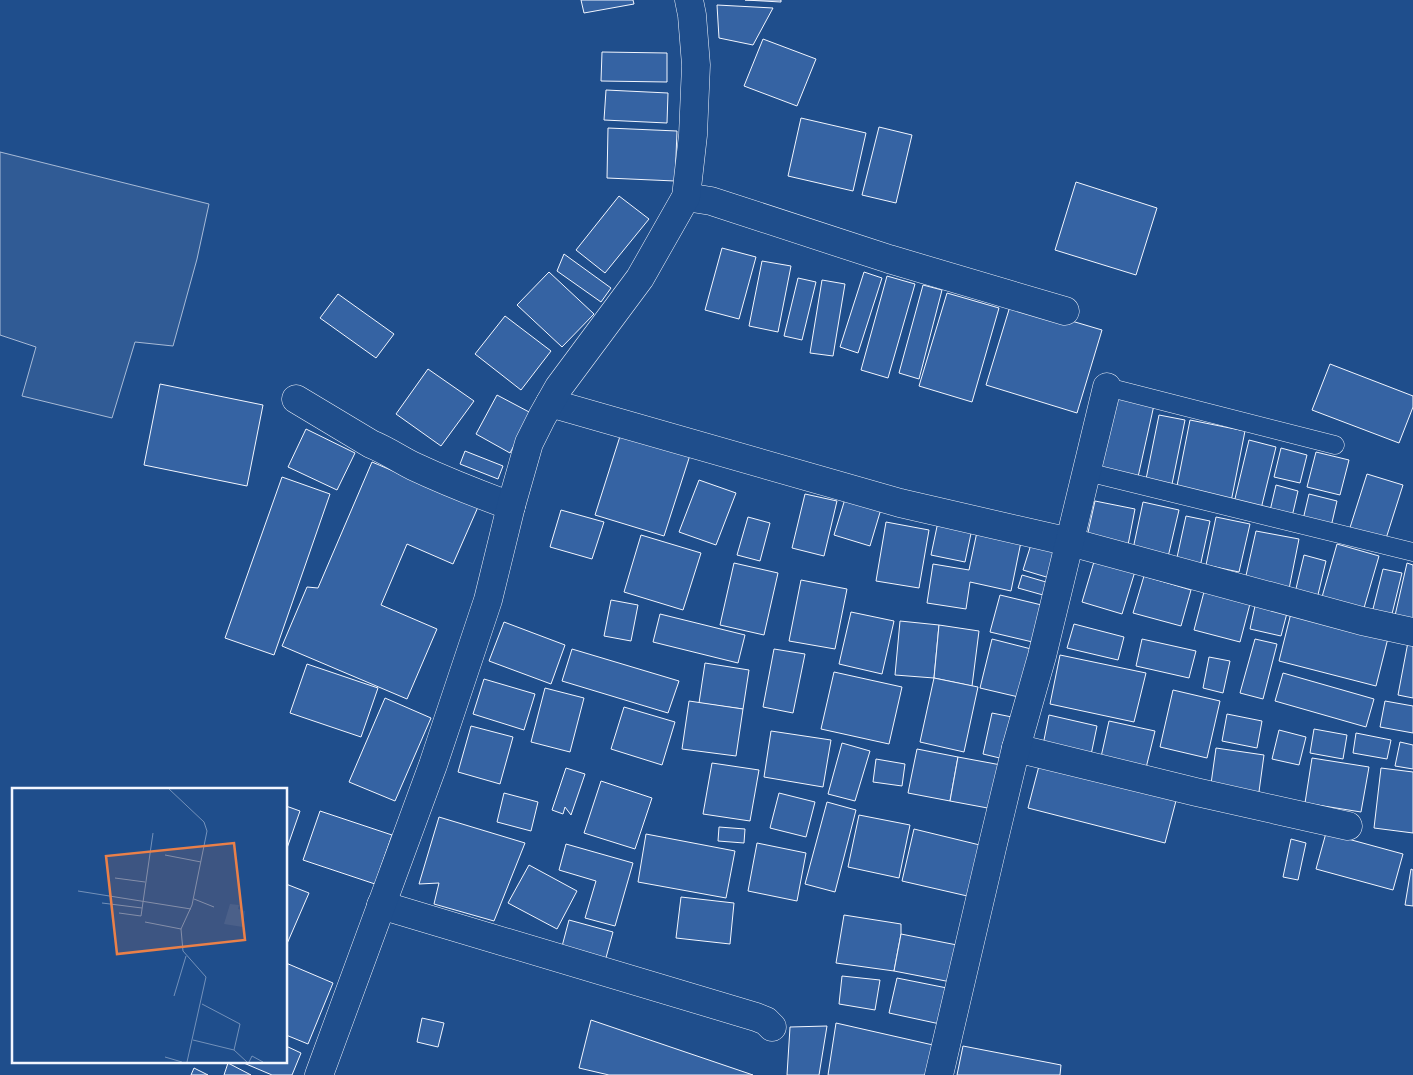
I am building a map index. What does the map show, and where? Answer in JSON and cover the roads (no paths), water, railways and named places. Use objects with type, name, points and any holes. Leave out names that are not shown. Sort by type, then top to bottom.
[{"type":"street","points":[[319,1075],[434,765],[485,609],[529,443],[559,388],[640,278],[686,197],[693,135],[696,65],[689,0]]},
{"type":"street","points":[[686,197],[712,201],[889,259],[1065,311]]},
{"type":"street","points":[[939,1075],[1016,748],[1042,656],[1106,387]]},
{"type":"street","points":[[296,400],[371,444],[413,465],[511,506]]},
{"type":"street","points":[[550,403],[900,503],[1070,542],[1353,618],[1413,632]]},
{"type":"street","points":[[1016,748],[1196,792],[1348,826]]},
{"type":"street","points":[[381,905],[756,1017],[766,1021],[772,1027]]},
{"type":"lane","points":[[1106,387],[1335,445]]},
{"type":"lane","points":[[1087,472],[1413,552]]}]
